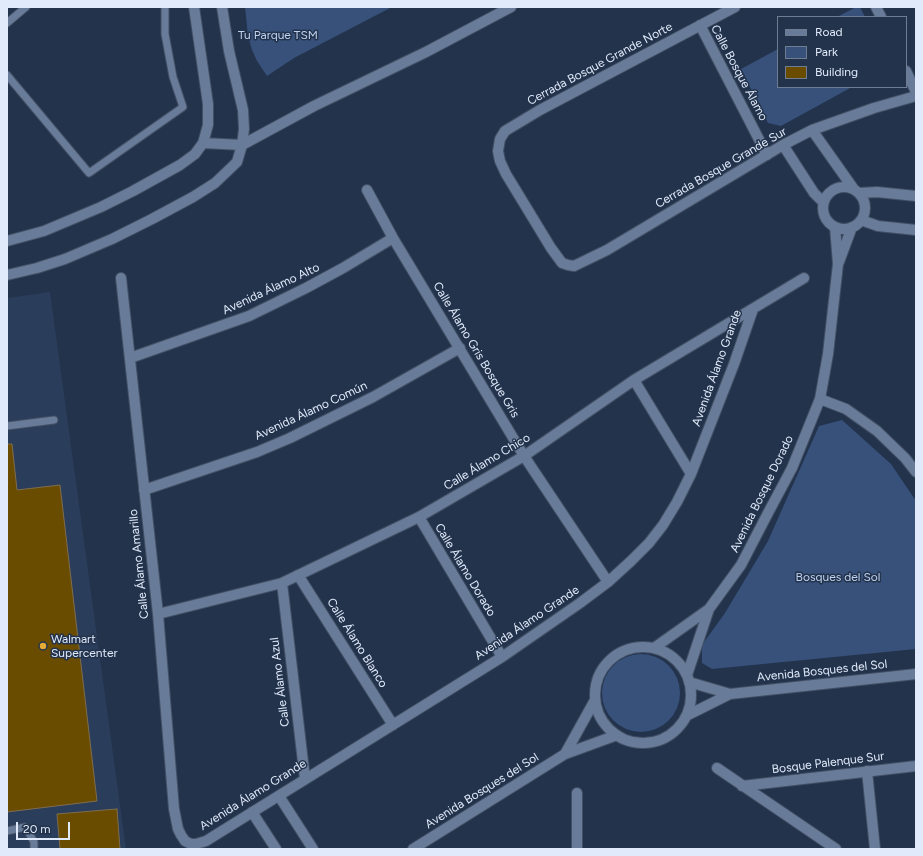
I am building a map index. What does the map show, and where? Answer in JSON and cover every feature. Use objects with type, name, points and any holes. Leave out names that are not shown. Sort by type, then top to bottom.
[{"type":"street","points":[[7,241],[44,231],[101,207],[133,191],[180,164],[195,154],[203,144],[208,126],[208,104],[194,7]]},
{"type":"street","points":[[7,275],[37,268],[112,239],[193,197],[215,183],[237,162],[242,145],[244,129],[242,110],[229,51],[222,7]]},
{"type":"street","points":[[203,144],[242,145],[314,106],[426,52],[512,7]]},
{"type":"street","name":"Cerrada Bosque Grande Norte","points":[[500,161],[498,151],[500,139],[505,132],[515,125],[735,7]]},
{"type":"street","points":[[876,7],[880,16]]},
{"type":"street","name":"Calle Bosque Álamo","points":[[700,26],[767,155]]},
{"type":"street","points":[[907,73],[916,92]]},
{"type":"street","name":"Cerrada Bosque Grande Sur","points":[[500,161],[517,194],[551,248],[562,262],[574,266],[607,250],[783,145],[812,130],[874,108],[916,96]]},
{"type":"street","points":[[812,130],[856,191],[863,199],[865,206],[864,214],[861,220],[852,228],[846,229],[835,227],[830,224],[824,214],[823,202],[826,196],[838,187],[846,186],[856,191],[916,196]]},
{"type":"street","points":[[783,145],[814,194],[823,202]]},
{"type":"street","name":"Calle Álamo Gris Bosque Gris","points":[[367,190],[393,238],[524,456],[608,582]]},
{"type":"street","points":[[861,220],[878,226],[916,230]]},
{"type":"street","name":"Avenida Bosque Dorado","points":[[654,648],[709,609],[741,565],[792,468],[820,399],[828,354],[838,264],[835,227]]},
{"type":"street","name":"Avenida Bosque Dorado","points":[[838,264],[852,228]]},
{"type":"street","name":"Avenida Álamo Alto","points":[[130,358],[249,316],[313,285],[393,238]]},
{"type":"street","name":"Calle Álamo Amarillo","points":[[120,278],[158,614],[174,809],[178,829],[186,841],[190,844]]},
{"type":"street","name":"Calle Álamo Chico","points":[[158,614],[282,583],[419,517],[524,456],[634,380],[804,278]]},
{"type":"street","name":"Avenida Álamo Grande","points":[[190,844],[206,841],[502,657],[608,582],[631,561],[649,543],[677,502],[691,474],[719,404],[753,309]]},
{"type":"street","name":"Avenida Álamo Común","points":[[144,490],[257,452],[290,438],[373,397],[460,348]]},
{"type":"street","points":[[634,380],[691,474]]},
{"type":"street","points":[[820,399],[846,409],[877,431],[905,458],[916,472]]},
{"type":"street","name":"Calle Álamo Dorado","points":[[419,517],[502,657]]},
{"type":"street","name":"Calle Álamo Blanco","points":[[298,575],[393,726]]},
{"type":"street","name":"Calle Álamo Azul","points":[[282,583],[305,779]]},
{"type":"street","name":"Avenida Bosque Dorado","points":[[688,678],[709,609]]},
{"type":"street","points":[[644,647],[654,648],[668,654],[679,663],[688,678],[691,699],[686,716],[680,726],[671,734],[661,739],[638,743],[627,740],[617,735],[602,720],[595,700],[595,690],[598,680],[602,670],[608,662],[624,651],[644,647]]},
{"type":"street","name":"Avenida Bosques del Sol","points":[[686,716],[730,694],[916,674]]},
{"type":"street","name":"Avenida Bosques del Sol","points":[[688,678],[730,694]]},
{"type":"street","name":"Avenida Bosques del Sol","points":[[565,754],[595,700]]},
{"type":"street","name":"Avenida Bosques del Sol","points":[[413,849],[565,754],[617,735]]},
{"type":"street","name":"Bosque Palenque Sur","points":[[742,786],[916,766]]},
{"type":"street","points":[[717,768],[836,849]]},
{"type":"street","points":[[867,771],[875,849]]},
{"type":"street","points":[[577,794],[577,849]]},
{"type":"street","points":[[279,796],[313,849]]},
{"type":"street","points":[[252,812],[276,849]]},
{"type":"lane","points":[[7,23],[26,7]]},
{"type":"lane","points":[[7,75],[89,173],[183,107],[171,70],[165,34],[165,7]]},
{"type":"lane","points":[[7,426],[54,420]]},
{"type":"lane","points":[[7,831],[25,827],[34,842],[34,849]]},
{"type":"shaded area","points":[[50,292],[126,849],[7,849],[7,298]]},
{"type":"green space","name":"Tu Parque TSM","points":[[245,7],[392,7],[294,58],[267,76],[252,50],[248,36]]},
{"type":"green space","points":[[856,7],[860,7],[864,16],[839,16]]},
{"type":"green space","points":[[777,50],[777,88],[850,88],[781,126],[768,123],[741,69]]},
{"type":"green space","name":"Bosques del Sol","points":[[842,420],[891,464],[916,501],[916,649],[712,669],[702,663],[702,645],[725,613],[768,541],[819,426]]},
{"type":"green space","points":[[641,654],[656,657],[663,661],[673,671],[677,678],[680,693],[677,708],[673,715],[663,725],[656,729],[641,732],[626,729],[619,725],[609,715],[605,708],[602,693],[605,678],[609,671],[619,661],[626,657]]},
{"type":"building","name":"Walmart Supercenter","points":[[7,444],[12,444],[17,490],[60,485],[97,801],[7,812]]},
{"type":"building","points":[[117,809],[120,849],[60,849],[57,814]]},
{"type":"place","name":"Walmart Supercenter","points":[[43,646]]}]
